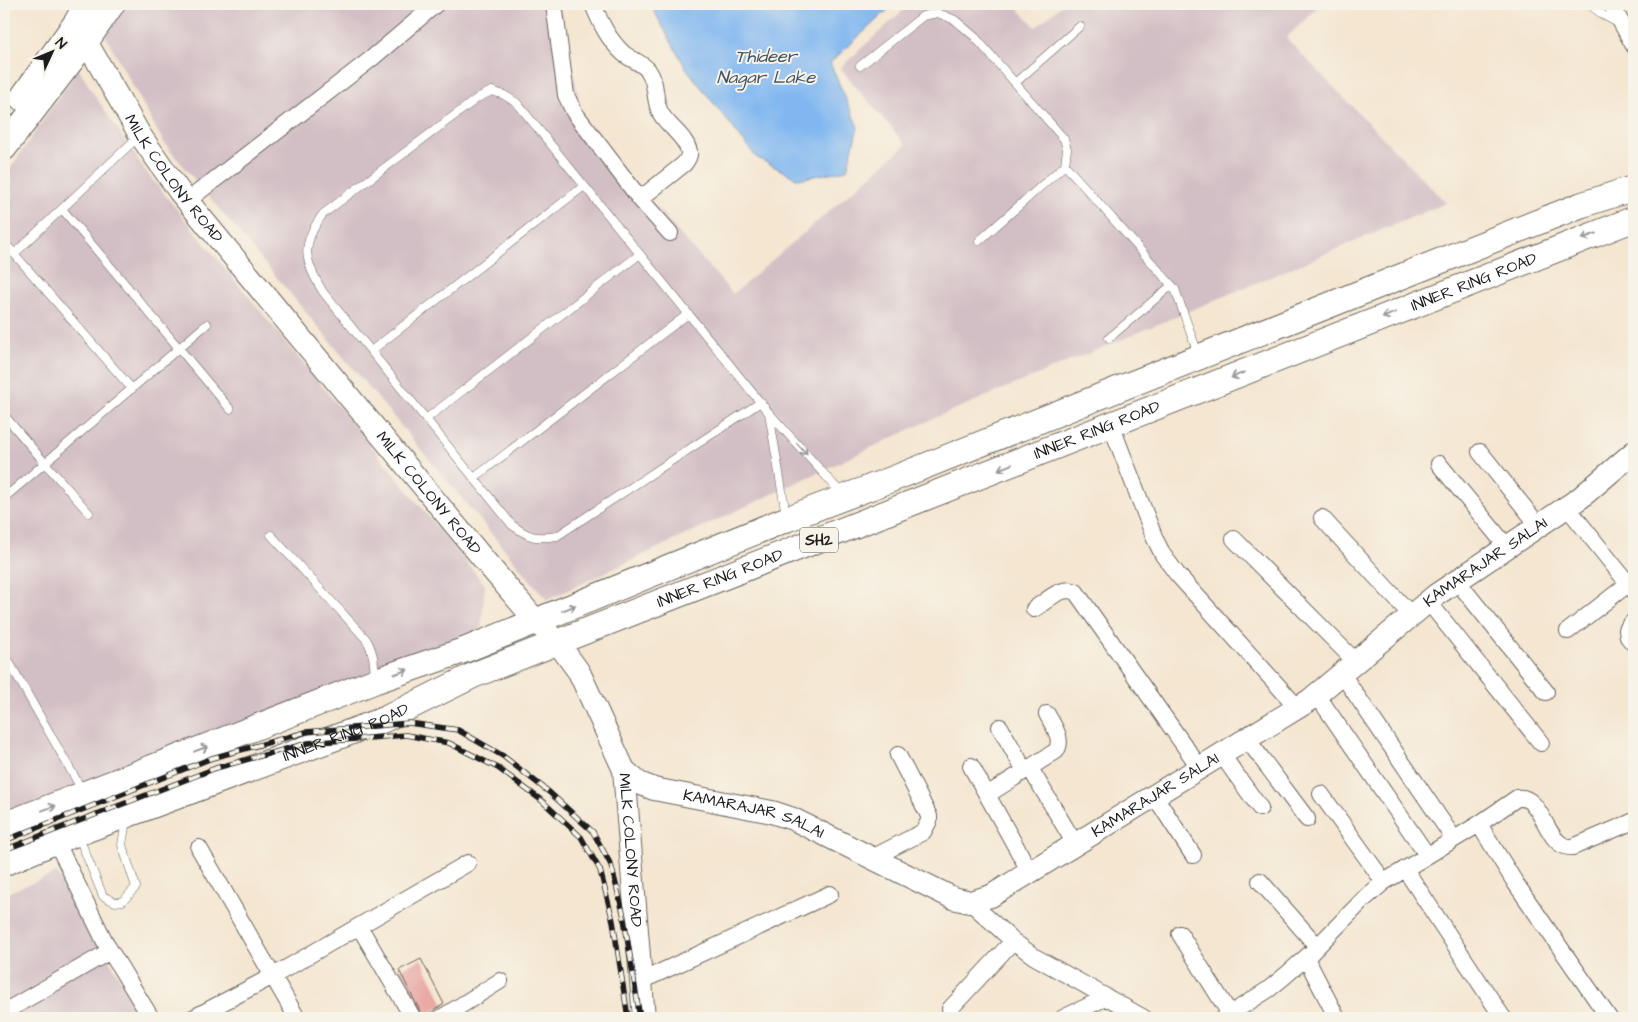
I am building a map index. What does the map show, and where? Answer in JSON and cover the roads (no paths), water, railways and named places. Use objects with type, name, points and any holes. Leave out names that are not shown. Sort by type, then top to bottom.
[{"type":"main road","points":[[4,125],[83,23],[112,4]]},
{"type":"main road","points":[[4,148],[83,23]]},
{"type":"main road","name":"MILK COLONY ROAD","points":[[83,23],[140,135],[187,201],[536,621],[558,643],[579,672],[624,770],[644,1018]]},
{"type":"main road","name":"INNER RING ROAD","points":[[4,825],[375,681],[465,650],[787,519],[1199,356],[1572,209],[1634,188]]},
{"type":"main road","name":"INNER RING ROAD","points":[[4,863],[126,815],[383,720],[474,675],[1634,219]]},
{"type":"main road","name":"KAMARAJAR SALAI","points":[[624,770],[639,783],[654,790],[772,812],[793,819],[953,898],[970,902],[991,896],[1317,695],[1420,608],[1580,498],[1634,452]]},
{"type":"street","points":[[187,201],[365,64],[436,4]]},
{"type":"street","points":[[554,4],[566,95],[570,104],[582,124],[640,199],[670,233]]},
{"type":"street","points":[[593,4],[601,24],[616,46],[624,54],[641,64],[651,76],[655,86],[658,107],[662,115],[684,142],[690,153],[684,164],[640,199]]},
{"type":"street","points":[[1611,4],[1634,46]]},
{"type":"street","points":[[1111,425],[1163,555],[1177,574],[1298,708]]},
{"type":"street","points":[[1480,452],[1539,526]]},
{"type":"street","points":[[1439,464],[1507,548]]},
{"type":"street","points":[[1567,507],[1631,588],[1568,631]]},
{"type":"street","points":[[1322,518],[1420,608],[1541,743]]},
{"type":"street","points":[[1234,539],[1349,668],[1454,839]]},
{"type":"street","points":[[1457,581],[1546,692]]},
{"type":"street","points":[[1034,610],[1062,590],[1070,589],[1076,592],[1200,768]]},
{"type":"street","points":[[1634,621],[1626,630],[1634,644]]},
{"type":"street","points":[[1317,695],[1427,856]]},
{"type":"street","points":[[987,795],[1051,755],[1059,745],[1060,740],[1048,714]]},
{"type":"street","points":[[1000,727],[1075,844]]},
{"type":"street","points":[[1247,739],[1307,819]]},
{"type":"street","points":[[872,858],[923,832],[929,821],[929,816],[898,755]]},
{"type":"street","points":[[1222,755],[1260,808]]},
{"type":"street","points":[[971,766],[1030,872]]},
{"type":"street","points":[[1321,794],[1384,882]]},
{"type":"street","points":[[1154,796],[1193,855]]},
{"type":"street","points":[[1180,934],[1236,1014],[1269,989],[1311,952],[1364,899],[1384,882],[1479,824],[1517,798],[1523,797],[1531,801],[1555,839],[1564,846],[1573,847],[1634,821]]},
{"type":"street","points":[[1479,824],[1516,884],[1609,1018]]},
{"type":"street","points":[[66,838],[110,951],[151,1018]]},
{"type":"street","points":[[199,848],[297,1018]]},
{"type":"street","points":[[193,1018],[273,976],[468,863]]},
{"type":"street","points":[[1405,870],[1502,1018]]},
{"type":"street","points":[[1260,881],[1311,952],[1337,1018]]},
{"type":"street","points":[[641,981],[830,894]]},
{"type":"street","points":[[970,902],[1013,942],[1035,957],[1144,1018]]},
{"type":"street","points":[[359,926],[413,1018]]},
{"type":"street","points":[[950,1009],[1013,942]]},
{"type":"street","points":[[4,1012],[110,951]]},
{"type":"street","points":[[441,1018],[500,981]]},
{"type":"street","points":[[1063,1018],[1107,997]]},
{"type":"lane","points":[[1589,4],[1603,16],[1622,25]]},
{"type":"lane","points":[[860,66],[923,16],[938,13],[955,20],[975,37],[1064,139],[1067,149],[1065,165],[979,241]]},
{"type":"lane","points":[[1015,84],[1080,26]]},
{"type":"lane","points":[[760,402],[556,536],[539,538],[525,534],[512,525],[323,292],[310,270],[306,248],[313,228],[324,214],[478,97],[492,91],[504,95],[516,103],[769,413],[846,497]]},
{"type":"lane","points":[[14,254],[140,135]]},
{"type":"lane","points":[[1065,165],[1175,289],[1199,356]]},
{"type":"lane","points":[[371,351],[584,186]]},
{"type":"lane","points":[[62,209],[230,409]]},
{"type":"lane","points":[[4,242],[132,389]]},
{"type":"lane","points":[[426,419],[640,254]]},
{"type":"lane","points":[[1109,338],[1172,285]]},
{"type":"lane","points":[[474,478],[688,314]]},
{"type":"lane","points":[[4,498],[207,324]]},
{"type":"lane","points":[[769,413],[787,519]]},
{"type":"lane","points":[[4,415],[89,513]]},
{"type":"lane","points":[[271,535],[366,639],[371,647],[374,658],[375,681]]},
{"type":"lane","points":[[4,653],[85,794]]},
{"type":"lane","points":[[66,838],[103,896],[115,902],[123,901],[136,887],[122,845],[126,815]]},
{"type":"water","name":"Thideer Nagar Lake","points":[[650,4],[894,4],[830,63],[858,127],[847,170],[798,179],[756,157],[686,68]]},
{"type":"railway","points":[[4,841],[212,758],[306,732],[409,723],[458,730],[503,756],[549,792],[593,832],[611,865],[623,912],[640,1018]]},
{"type":"railway","points":[[4,850],[216,768],[308,743],[406,735],[449,743],[498,768],[541,800],[581,837],[600,870],[613,921],[628,1018]]}]
